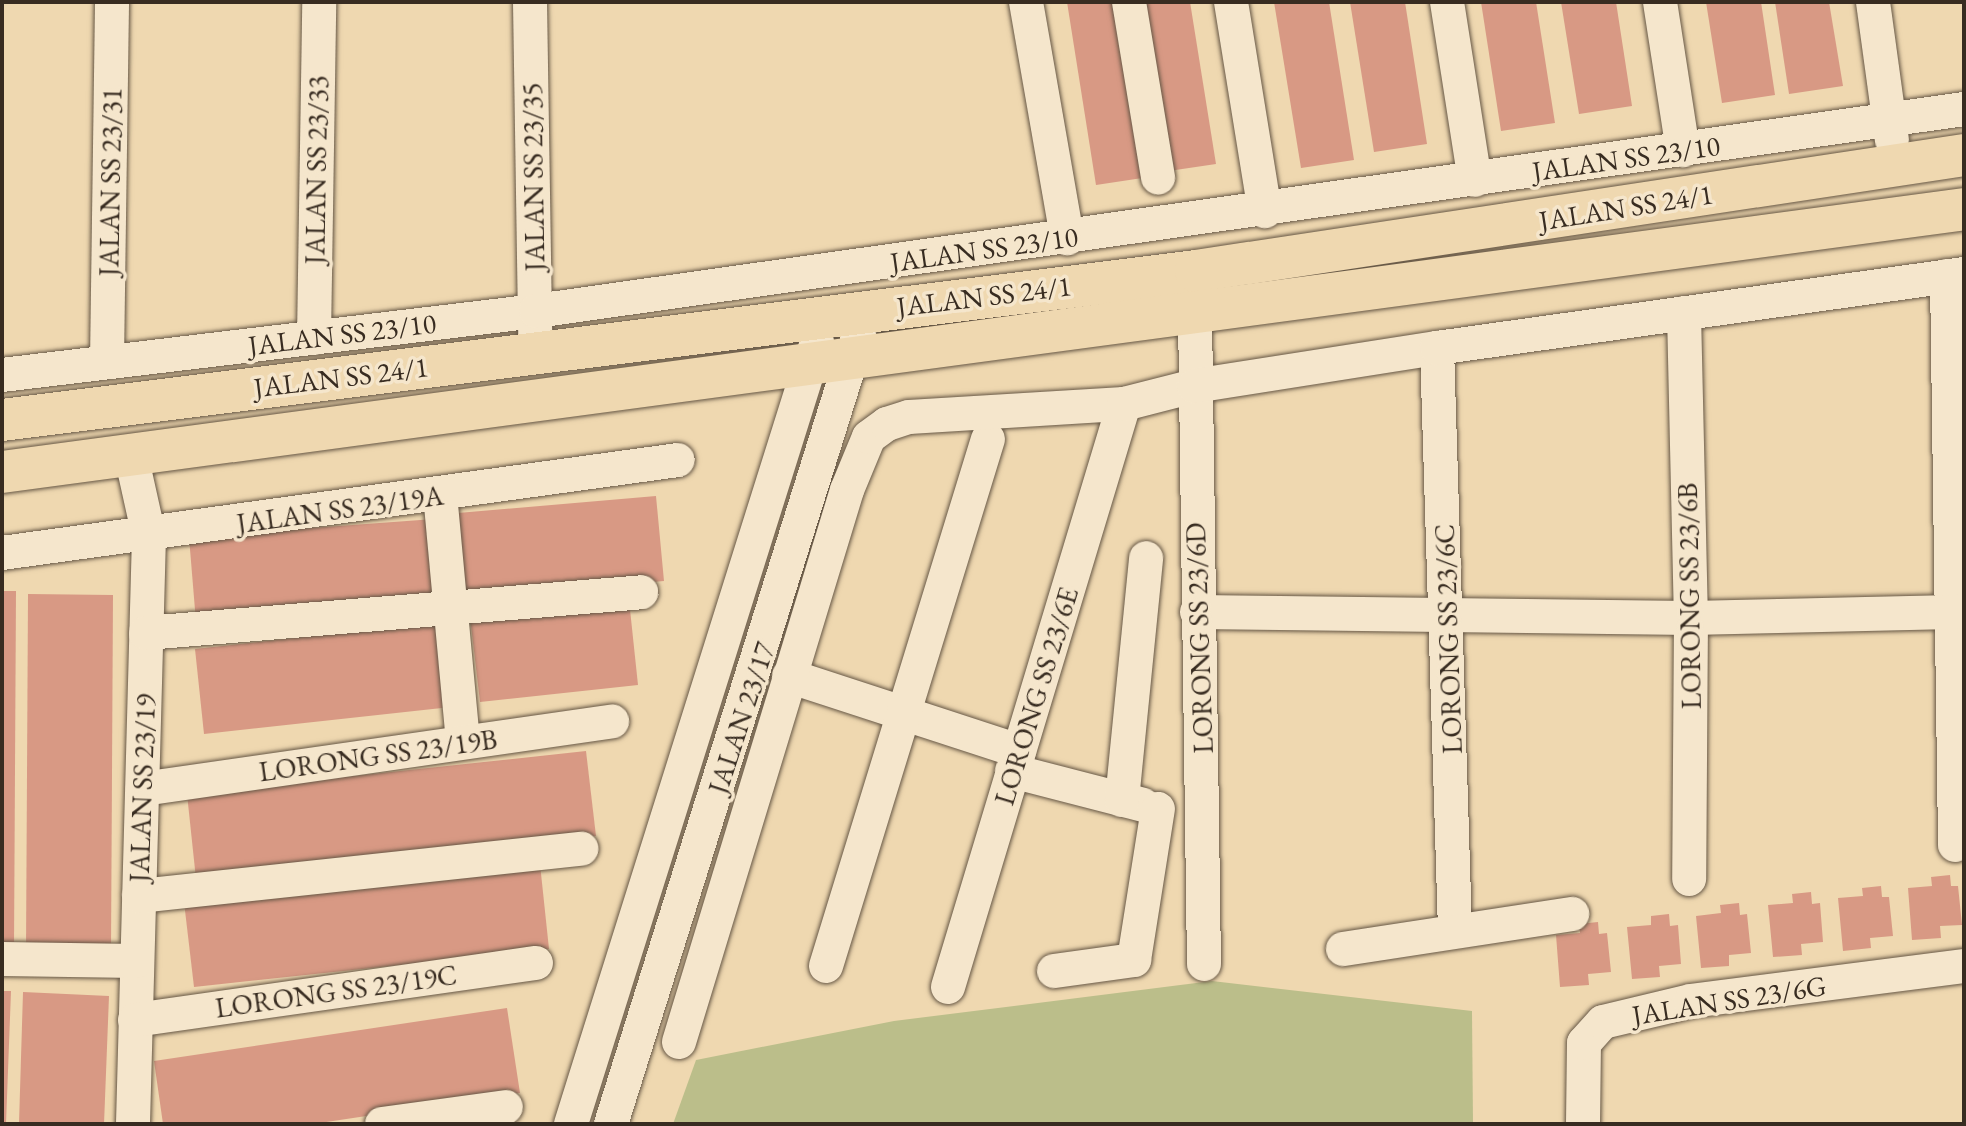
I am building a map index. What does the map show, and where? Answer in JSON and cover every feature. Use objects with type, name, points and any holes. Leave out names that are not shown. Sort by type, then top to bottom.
[{"type":"main road","name":"JALAN SS 24/1","points":[[2,420],[843,312],[1212,269],[1964,155]]},
{"type":"main road","name":"JALAN SS 24/1","points":[[2,472],[1964,209]]},
{"type":"street","name":"JALAN SS 23/31","points":[[107,362],[112,2]]},
{"type":"street","name":"JALAN SS 23/33","points":[[314,338],[319,2]]},
{"type":"street","name":"JALAN SS 23/35","points":[[530,2],[535,352]]},
{"type":"street","points":[[1026,2],[1067,238]]},
{"type":"street","points":[[1129,2],[1158,178]]},
{"type":"street","points":[[1231,2],[1265,211]]},
{"type":"street","points":[[1447,2],[1475,180]]},
{"type":"street","points":[[1660,2],[1683,150]]},
{"type":"street","points":[[1873,2],[1896,165]]},
{"type":"street","name":"JALAN SS 23/10","points":[[2,375],[536,311],[1265,211],[1964,109]]},
{"type":"street","points":[[679,1042],[847,490],[869,437],[909,417],[1124,404],[1194,386],[1437,348],[1955,275],[1958,612],[1955,845]]},
{"type":"street","name":"JALAN 23/17","points":[[611,1124],[856,356],[843,312]]},
{"type":"street","name":"JALAN 23/17","points":[[571,1124],[813,362],[843,312]]},
{"type":"street","name":"LORONG SS 23/6D","points":[[1195,313],[1197,612],[1205,824],[1204,964]]},
{"type":"street","name":"LORONG SS 23/6B","points":[[1684,313],[1691,618],[1689,879]]},
{"type":"street","name":"LORONG SS 23/6C","points":[[1437,348],[1448,617],[1455,931]]},
{"type":"street","name":"LORONG SS 23/6E","points":[[948,987],[1124,404]]},
{"type":"street","points":[[826,966],[907,714],[988,439]]},
{"type":"street","name":"JALAN SS 23/19","points":[[131,455],[149,536],[133,1124]]},
{"type":"street","name":"JALAN SS 23/19A","points":[[2,553],[149,536],[678,460]]},
{"type":"street","points":[[440,494],[463,742]]},
{"type":"street","points":[[1122,800],[1146,558]]},
{"type":"street","points":[[146,633],[641,592]]},
{"type":"street","points":[[1197,612],[1691,618],[1958,612]]},
{"type":"street","points":[[789,676],[907,714],[1016,761],[1122,800],[1205,824]]},
{"type":"street","name":"LORONG SS 23/19B","points":[[143,789],[612,721]]},
{"type":"street","points":[[1054,971],[1134,960],[1158,809]]},
{"type":"street","points":[[139,896],[582,849]]},
{"type":"street","points":[[1343,949],[1572,914]]},
{"type":"street","points":[[2,959],[137,961]]},
{"type":"street","name":"LORONG SS 23/19C","points":[[135,1020],[536,963]]},
{"type":"street","name":"JALAN SS 23/6G","points":[[1583,1124],[1584,1043],[1603,1022],[1691,1001],[1964,966]]},
{"type":"street","points":[[382,1124],[506,1107]]},
{"type":"green space","points":[[1212,981],[1472,1011],[1473,1124],[673,1124],[696,1060],[894,1021]]},
{"type":"building","points":[[1067,2],[1122,2],[1149,177],[1096,185]]},
{"type":"building","points":[[1135,2],[1190,2],[1216,164],[1162,172]]},
{"type":"building","points":[[1274,2],[1329,2],[1354,160],[1301,168]]},
{"type":"building","points":[[1350,2],[1405,2],[1427,144],[1374,152]]},
{"type":"building","points":[[1481,2],[1536,2],[1555,123],[1501,131]]},
{"type":"building","points":[[1561,2],[1616,2],[1632,106],[1579,114]]},
{"type":"building","points":[[1706,2],[1761,2],[1775,95],[1722,103]]},
{"type":"building","points":[[1775,2],[1829,2],[1843,86],[1789,94]]},
{"type":"building","points":[[656,496],[664,581],[466,599],[458,513]]},
{"type":"building","points":[[434,519],[441,604],[196,622],[189,537]]},
{"type":"building","points":[[2,591],[16,591],[14,949],[2,948]]},
{"type":"building","points":[[28,594],[113,595],[111,953],[26,951]]},
{"type":"building","points":[[629,600],[638,685],[480,702],[470,617]]},
{"type":"building","points":[[442,622],[451,707],[204,734],[195,649]]},
{"type":"building","points":[[586,751],[596,836],[196,879],[187,794]]},
{"type":"building","points":[[540,864],[549,949],[194,987],[184,902]]},
{"type":"building","points":[[1950,875],[1951,886],[1958,886],[1962,925],[1940,926],[1941,938],[1912,940],[1908,888],[1932,886],[1931,877]]},
{"type":"building","points":[[1881,886],[1882,897],[1889,897],[1893,936],[1870,938],[1871,948],[1843,951],[1838,898],[1863,896],[1862,888]]},
{"type":"building","points":[[1811,892],[1812,904],[1820,903],[1823,942],[1801,944],[1802,955],[1773,957],[1768,905],[1793,903],[1792,894]]},
{"type":"building","points":[[1739,903],[1740,915],[1747,914],[1751,953],[1729,955],[1729,966],[1701,968],[1696,916],[1721,913],[1720,905]]},
{"type":"building","points":[[1669,914],[1670,926],[1678,925],[1681,964],[1659,966],[1660,977],[1632,979],[1627,927],[1651,925],[1651,916]]},
{"type":"building","points":[[1598,922],[1599,934],[1607,933],[1611,972],[1588,974],[1589,985],[1560,987],[1556,935],[1580,933],[1579,924]]},
{"type":"building","points":[[2,991],[11,991],[6,1124],[2,1124]]},
{"type":"building","points":[[23,992],[109,996],[104,1124],[19,1124]]},
{"type":"building","points":[[507,1008],[520,1093],[313,1124],[163,1124],[154,1061]]}]
